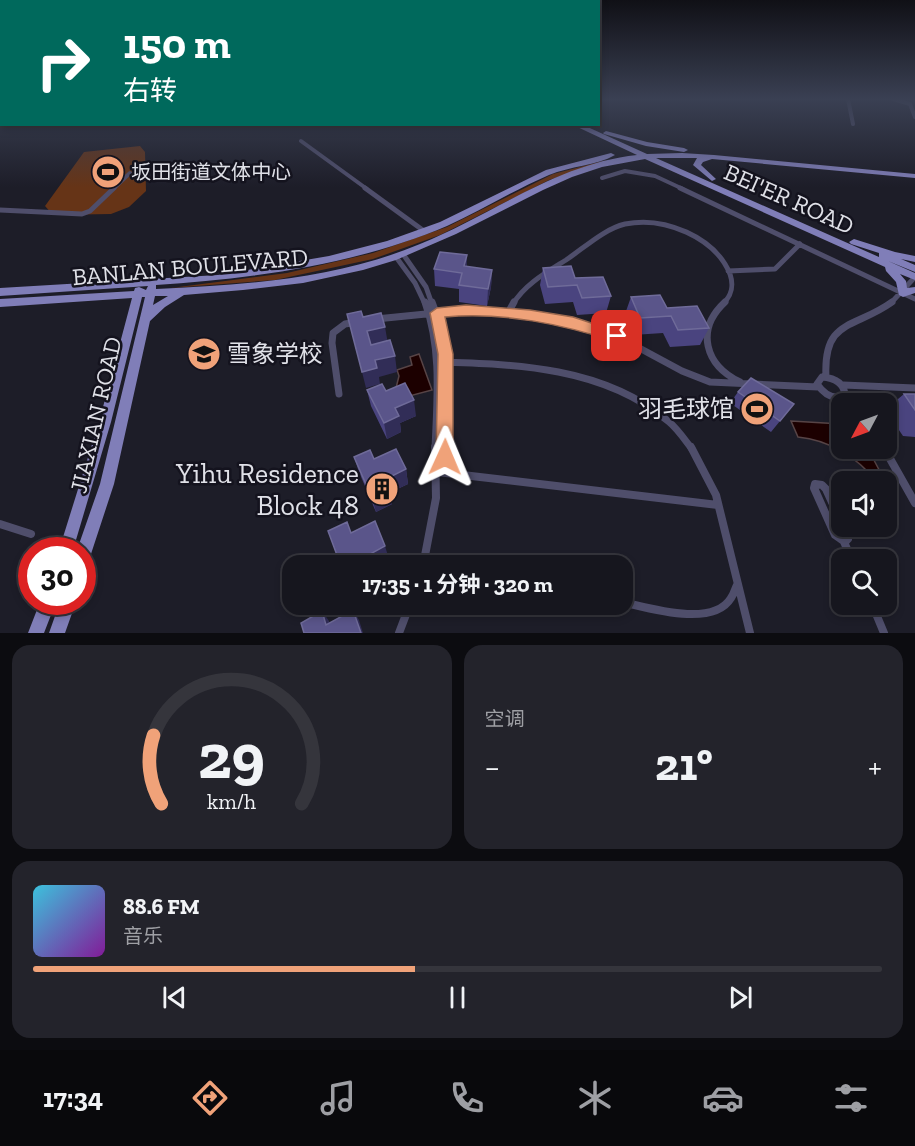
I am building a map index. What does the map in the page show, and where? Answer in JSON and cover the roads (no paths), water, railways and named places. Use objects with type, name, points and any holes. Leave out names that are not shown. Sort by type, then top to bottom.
[{"type":"main road","points":[[587,129],[649,154],[690,151]]},
{"type":"main road","points":[[594,129],[639,152],[658,156],[716,157],[915,174]]},
{"type":"main road","points":[[602,134],[690,151],[915,174]]},
{"type":"main road","points":[[592,159],[608,150],[602,134]]},
{"type":"main road","name":"BANLAN BOULEVARD","points":[[0,303],[105,297],[146,288],[286,268],[370,249],[424,231],[474,210],[539,176],[592,159],[639,152]]},
{"type":"main road","name":"BANLAN BOULEVARD","points":[[0,292],[146,288],[185,292],[253,288],[336,274],[400,255],[459,231],[539,188],[603,164],[649,154]]},
{"type":"main road","name":"BEI'ER ROAD","points":[[649,154],[915,277]]},
{"type":"main road","points":[[658,156],[708,181]]},
{"type":"main road","points":[[708,181],[697,164],[702,160],[716,157]]},
{"type":"main road","points":[[603,164],[647,164],[708,181]]},
{"type":"main road","name":"BEI'ER ROAD","points":[[708,181],[915,269]]},
{"type":"main road","points":[[806,228],[895,272],[901,281],[903,293],[915,290]]},
{"type":"main road","points":[[854,242],[901,257],[915,258]]},
{"type":"main road","name":"JIAXIAN ROAD","points":[[89,537],[107,484],[146,288]]},
{"type":"main road","points":[[105,297],[125,303],[138,320],[161,304],[185,292]]},
{"type":"main road","name":"JIAXIAN ROAD","points":[[70,537],[138,320]]},
{"type":"main road","points":[[36,633],[43,615]]},
{"type":"main road","points":[[57,633],[63,615]]},
{"type":"street","points":[[301,141],[424,231]]},
{"type":"street","points":[[602,178],[625,171],[655,176],[915,299]]},
{"type":"street","points":[[0,210],[82,214],[90,211],[130,172]]},
{"type":"street","points":[[508,313],[520,293],[613,229],[627,224],[657,225],[690,234],[716,253],[732,281],[732,291],[727,302],[711,316],[707,350],[719,369],[744,384]]},
{"type":"street","points":[[728,271],[775,269],[800,244]]},
{"type":"street","points":[[400,255],[426,287],[443,332],[435,457],[437,472],[432,523],[425,555]]},
{"type":"street","points":[[400,255],[429,314],[442,362]]},
{"type":"street","points":[[826,377],[826,350],[838,331],[885,307],[903,293],[915,277]]},
{"type":"street","points":[[372,320],[466,310],[552,318],[596,328],[639,346],[682,371],[710,382],[818,387],[831,396]]},
{"type":"street","points":[[339,394],[332,343],[333,333],[345,324],[363,321]]},
{"type":"street","points":[[442,362],[508,366],[549,371],[592,380],[631,393],[668,418],[684,434],[708,473],[750,633]]},
{"type":"street","points":[[818,387],[819,379],[826,377],[843,385],[915,388]]},
{"type":"street","points":[[843,385],[845,393]]},
{"type":"street","points":[[890,459],[915,503]]},
{"type":"street","points":[[437,472],[718,505]]},
{"type":"street","points":[[831,500],[822,484],[815,484],[831,526]]},
{"type":"street","points":[[0,524],[31,534]]},
{"type":"street","points":[[836,537],[844,542],[847,549]]},
{"type":"street","points":[[844,542],[847,537]]},
{"type":"street","points":[[633,604],[701,616],[722,609],[735,592],[737,581]]},
{"type":"street","points":[[399,633],[406,615]]},
{"type":"street","points":[[877,615],[884,633]]},
{"type":"place","name":"坂田街道文体中心","points":[[108,172]]},
{"type":"place","name":"雪象学校","points":[[204,354]]},
{"type":"place","name":"羽毛球馆","points":[[757,409]]},
{"type":"place","name":"Yihu Residence Block 48","points":[[382,489]]}]
